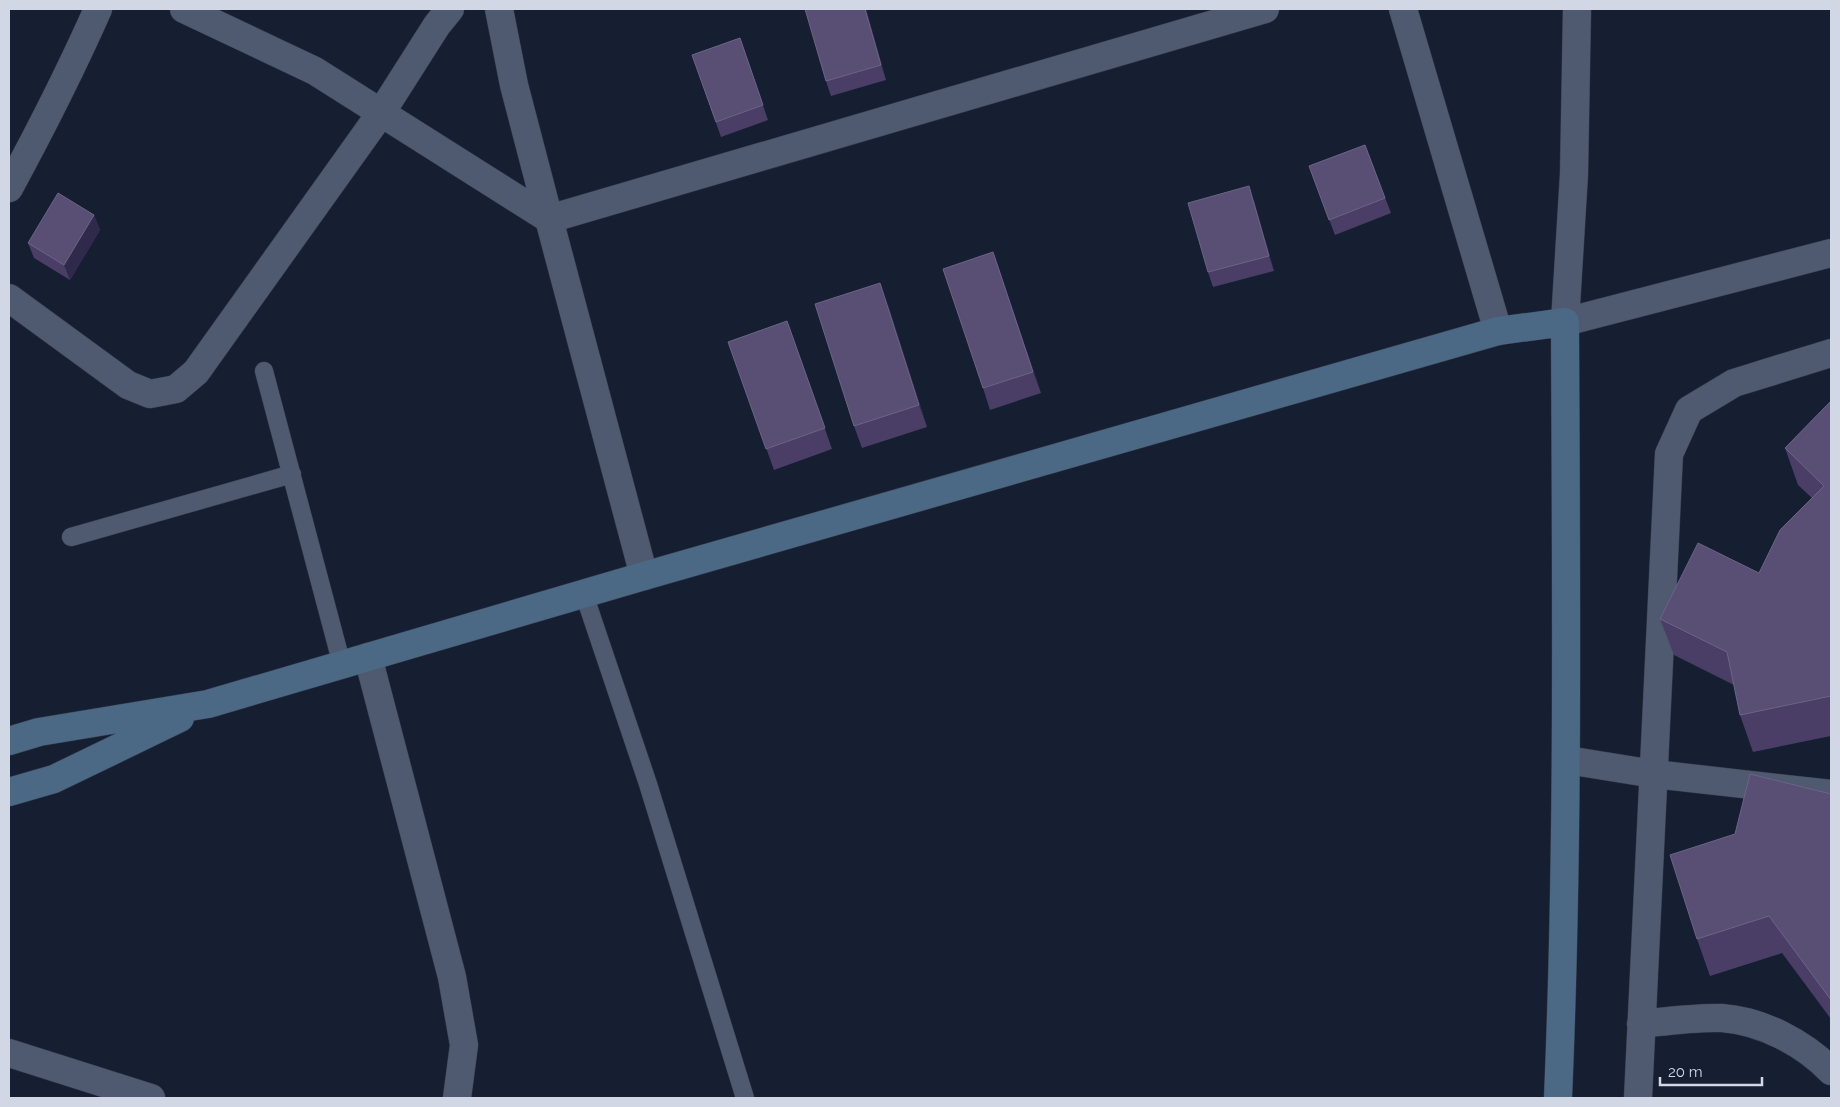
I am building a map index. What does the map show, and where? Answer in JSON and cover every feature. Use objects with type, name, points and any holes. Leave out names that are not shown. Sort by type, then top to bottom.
[{"type":"street","points":[[9,188],[43,126],[98,9]]},
{"type":"street","points":[[184,9],[316,71],[549,219],[1265,9]]},
{"type":"street","points":[[9,298],[128,385],[150,394],[176,389],[196,372],[380,113],[437,25],[450,9]]},
{"type":"street","points":[[498,9],[514,85],[644,576]]},
{"type":"street","points":[[1403,9],[1498,331]]},
{"type":"street","points":[[1558,1098],[1562,1012],[1567,760],[1566,322],[1574,174],[1577,9]]},
{"type":"street","points":[[9,741],[39,732],[208,704],[644,576],[1498,331],[1566,322],[1831,252]]},
{"type":"street","points":[[1638,1098],[1669,454],[1689,410],[1734,383],[1831,353]]},
{"type":"street","points":[[368,657],[452,977],[464,1045],[457,1098]]},
{"type":"street","points":[[9,792],[54,779],[208,704]]},
{"type":"street","points":[[1567,760],[1654,774],[1831,794]]},
{"type":"street","points":[[1642,1024],[1688,1018],[1723,1018],[1753,1024],[1783,1036],[1818,1058],[1831,1071]]},
{"type":"street","points":[[9,1053],[104,1091],[151,1098]]},
{"type":"lane","points":[[264,371],[342,665]]},
{"type":"lane","points":[[71,537],[292,474]]},
{"type":"lane","points":[[584,594],[648,784],[745,1098]]},
{"type":"building","points":[[805,9],[865,9],[881,65],[826,81]]},
{"type":"building","points":[[740,38],[763,105],[716,122],[692,55]]},
{"type":"building","points":[[1365,145],[1385,198],[1329,220],[1309,166]]},
{"type":"building","points":[[1249,186],[1269,256],[1208,272],[1188,203]]},
{"type":"building","points":[[58,193],[94,215],[64,265],[28,243]]},
{"type":"building","points":[[993,252],[1033,372],[983,388],[943,269]]},
{"type":"building","points":[[880,283],[919,405],[854,426],[815,304]]},
{"type":"building","points":[[787,321],[825,428],[766,449],[728,342]]},
{"type":"building","points":[[1831,401],[1831,696],[1740,715],[1727,652],[1660,619],[1698,543],[1759,573],[1780,530],[1824,486],[1785,448]]},
{"type":"building","points":[[1750,774],[1831,794],[1831,1000],[1769,916],[1697,939],[1670,855],[1735,834]]}]
